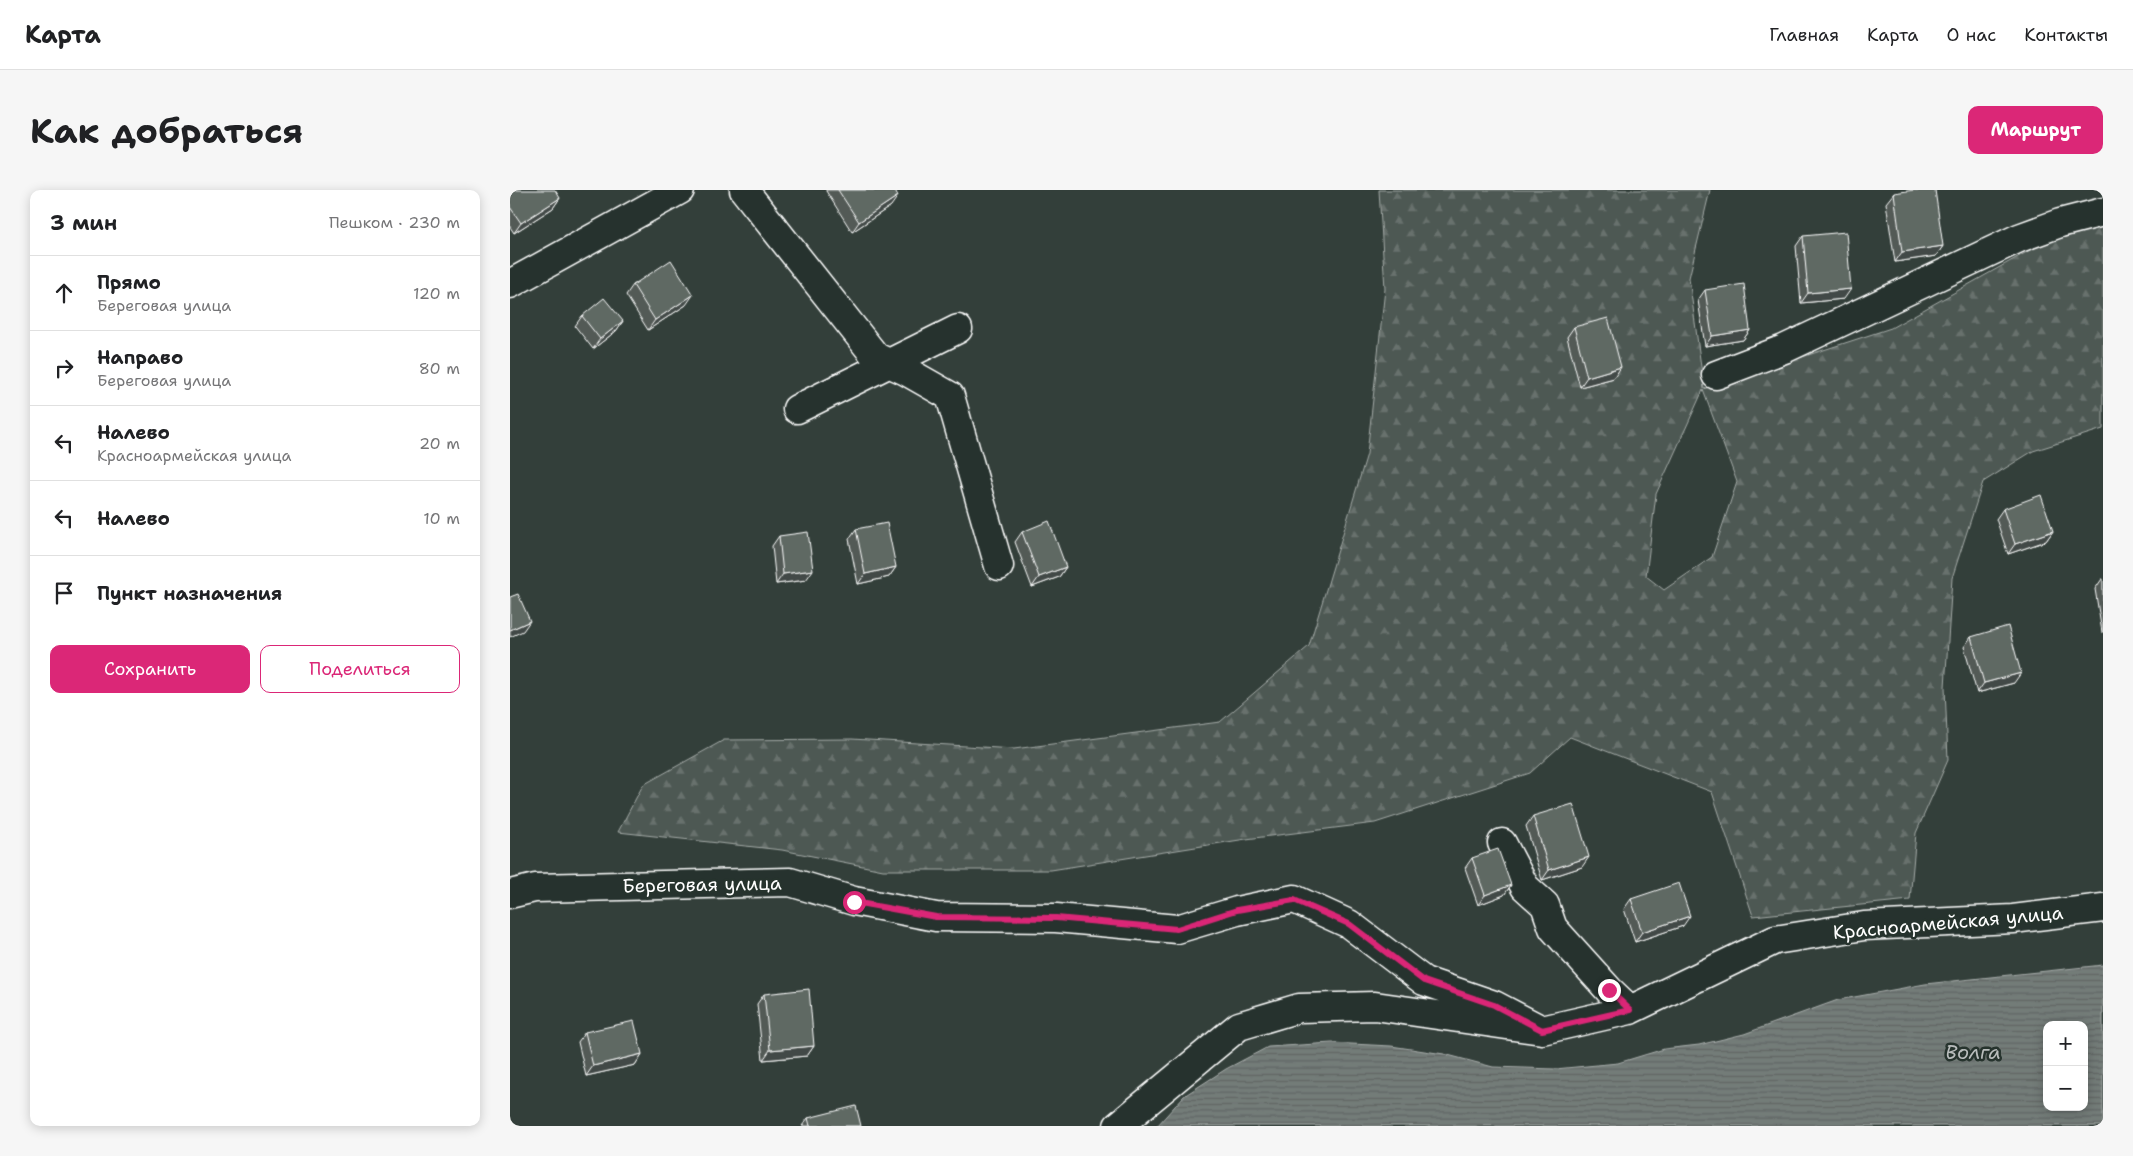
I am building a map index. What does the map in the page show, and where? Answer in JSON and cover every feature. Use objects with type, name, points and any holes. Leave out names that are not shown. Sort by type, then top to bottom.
[{"type":"street","points":[[510,284],[680,190]]},
{"type":"street","points":[[744,190],[876,357],[950,396],[999,566]]},
{"type":"street","points":[[1716,375],[1784,349],[2019,238],[2060,223],[2103,212]]},
{"type":"street","points":[[797,409],[958,329]]},
{"type":"street","points":[[1502,843],[1525,888],[1544,905],[1553,928],[1609,990],[1630,1010]]},
{"type":"street","name":"Береговая улица","points":[[510,894],[535,888],[790,882],[854,902],[936,917],[1056,918],[1177,929],[1237,910],[1294,900],[1349,924],[1424,981],[1494,1005],[1542,1030]]},
{"type":"street","name":"Красноармейская улица","points":[[1542,1030],[1630,1010],[1775,940],[1864,926],[2013,919],[2103,908]]},
{"type":"street","points":[[1118,1126],[1239,1026],[1298,1008],[1375,1006],[1542,1030]]},
{"type":"green space","points":[[1379,190],[1710,190],[1689,278],[1704,389],[1891,328],[2041,244],[2103,226],[2103,429],[2033,451],[1983,482],[1952,578],[1945,687],[1948,760],[1916,833],[1910,900],[1753,916],[1712,792],[1570,737],[1530,773],[1375,823],[1246,839],[1051,870],[883,870],[782,850],[618,832],[643,785],[724,740],[852,739],[1014,749],[1220,722],[1309,646],[1367,454],[1385,289]],"holes":[[[1703,390],[1737,482],[1712,557],[1664,590],[1646,576],[1656,494]]]},
{"type":"water","name":"Волга","points":[[2103,965],[2103,1126],[1157,1126],[1184,1096],[1226,1069],[1268,1047],[1332,1043],[1391,1046],[1444,1054],[1493,1067],[1555,1069],[1618,1063],[1664,1049],[1699,1045],[1744,1034],[1838,1000],[1925,984]]},
{"type":"building","points":[[510,190],[555,190],[560,198],[521,223],[510,207]]},
{"type":"building","points":[[838,190],[895,190],[898,196],[859,222]]},
{"type":"building","points":[[1914,190],[1935,190],[1943,246],[1902,252],[1894,193]]},
{"type":"building","points":[[1846,232],[1851,289],[1808,293],[1803,236]]},
{"type":"building","points":[[671,260],[693,295],[655,320],[633,285]]},
{"type":"building","points":[[1744,284],[1750,330],[1712,336],[1705,290]]},
{"type":"building","points":[[604,298],[623,321],[600,339],[582,316]]},
{"type":"building","points":[[1608,318],[1621,367],[1587,377],[1574,327]]},
{"type":"building","points":[[2041,495],[2053,531],[2015,544],[2003,509]]},
{"type":"building","points":[[1049,521],[1066,567],[1039,577],[1022,532]]},
{"type":"building","points":[[887,523],[896,567],[865,574],[856,529]]},
{"type":"building","points":[[808,532],[813,570],[783,574],[779,536]]},
{"type":"building","points":[[518,594],[530,621],[510,630],[510,597]]},
{"type":"building","points":[[2008,626],[2021,673],[1984,683],[1971,637]]},
{"type":"building","points":[[1573,804],[1589,857],[1549,870],[1533,816]]},
{"type":"building","points":[[1498,849],[1511,885],[1485,895],[1472,858]]},
{"type":"building","points":[[1679,883],[1690,916],[1642,932],[1631,899]]},
{"type":"building","points":[[809,989],[814,1046],[770,1050],[764,994]]},
{"type":"building","points":[[634,1021],[642,1054],[593,1066],[585,1032]]},
{"type":"building","points":[[856,1106],[861,1126],[810,1126],[808,1118]]},
{"type":"route","points":[[854,902],[936,917],[1056,918],[1177,929],[1237,910],[1294,900],[1349,924],[1424,981],[1494,1005],[1542,1030],[1630,1010],[1609,990]]}]
